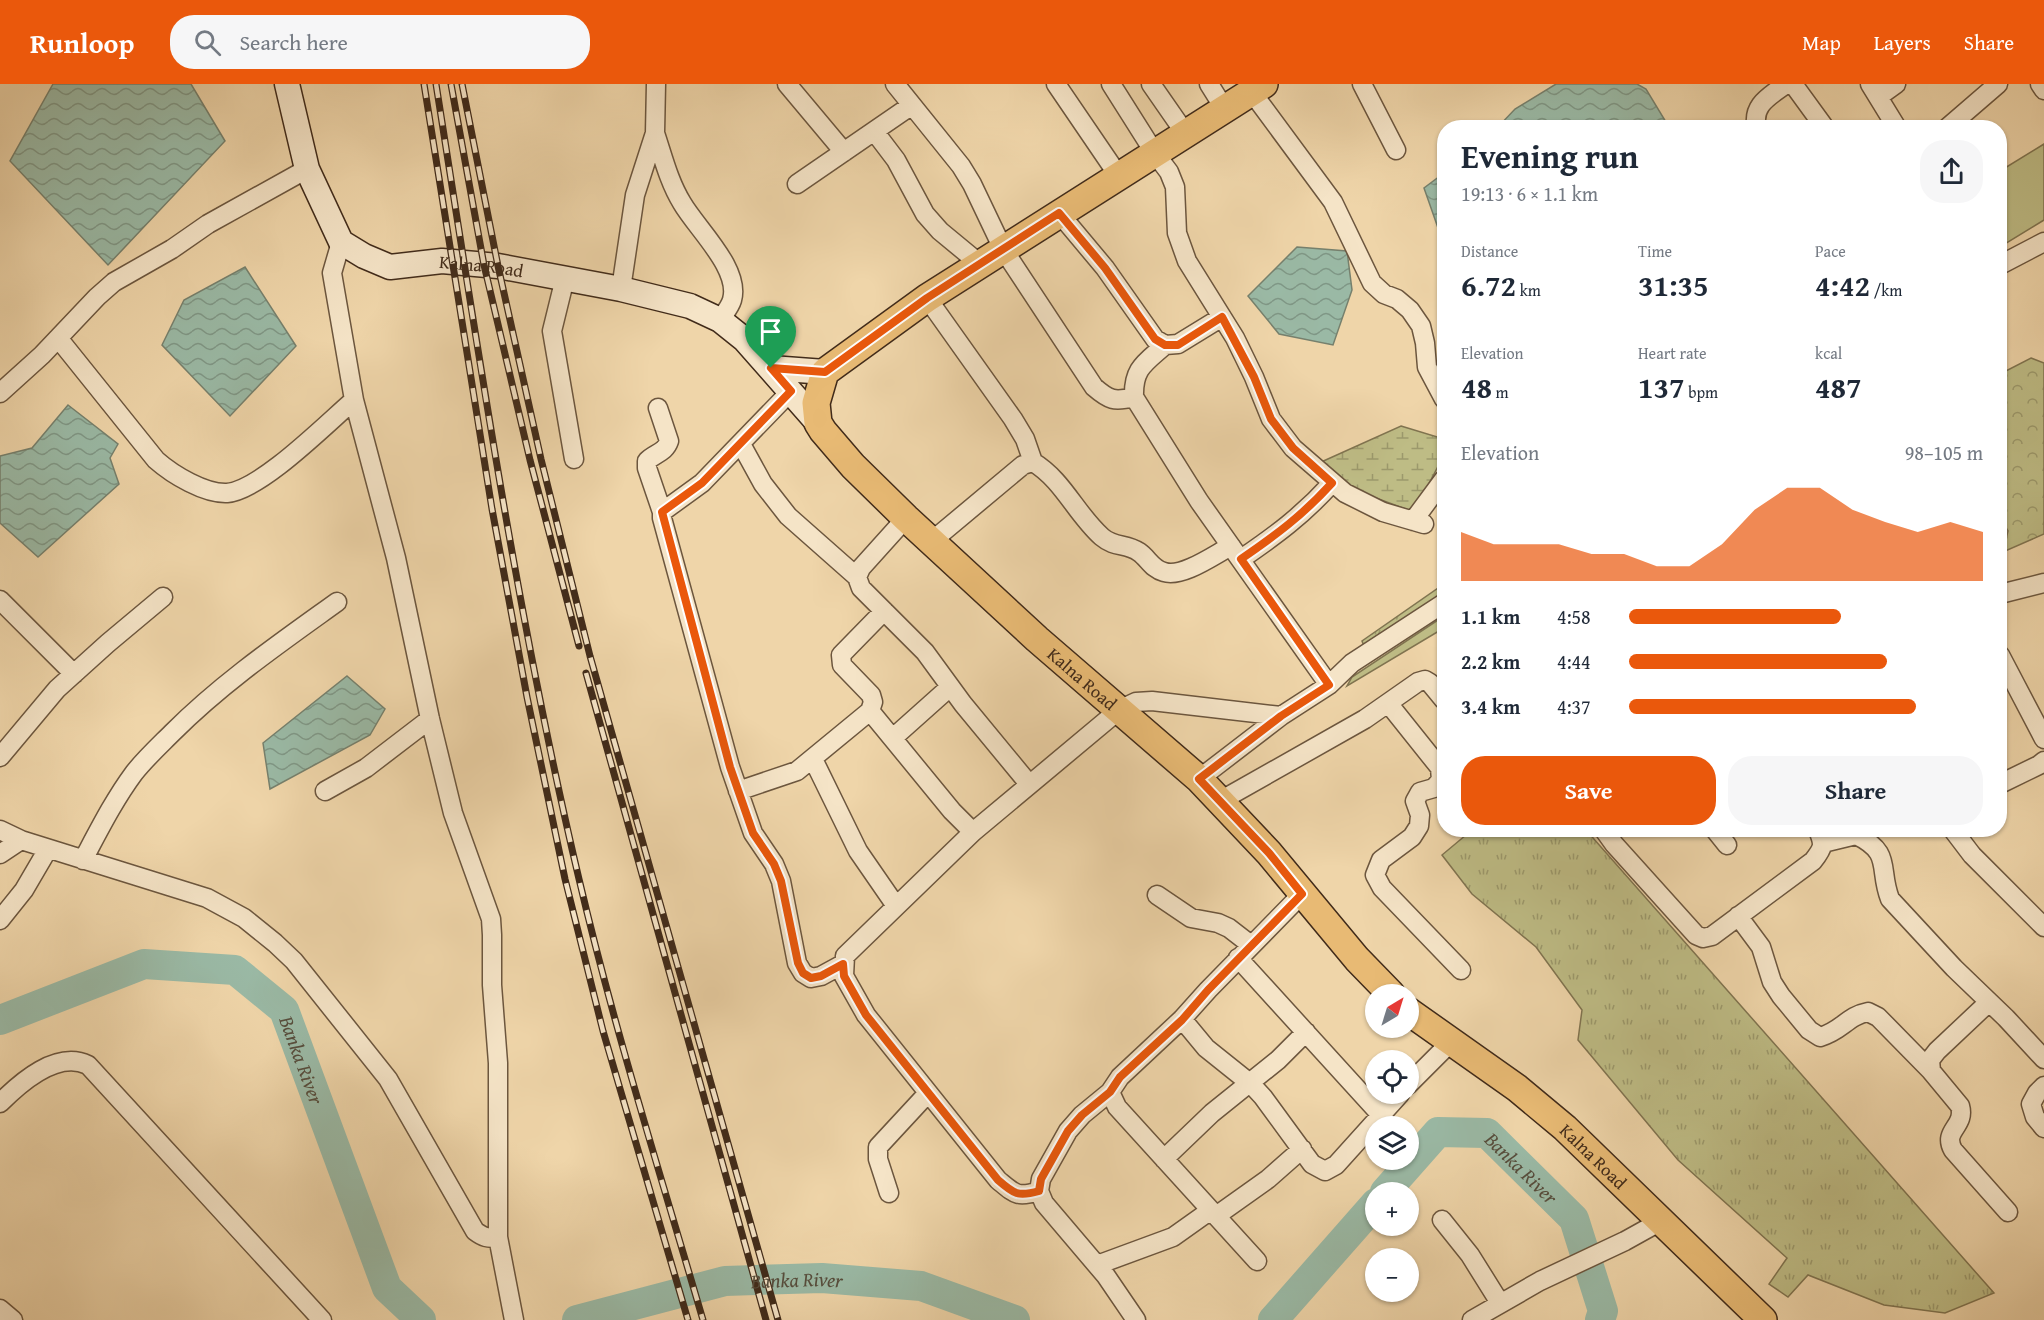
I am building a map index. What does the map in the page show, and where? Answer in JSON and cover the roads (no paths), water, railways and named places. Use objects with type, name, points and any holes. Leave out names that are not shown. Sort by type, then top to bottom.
[{"type":"main road","points":[[818,423],[816,403],[825,372],[927,298],[1257,88]]},
{"type":"main road","name":"Kalna Road","points":[[818,423],[853,466],[906,518],[1037,639],[1199,779],[1269,853],[1357,959],[1381,984]]},
{"type":"main road","name":"Kalna Road","points":[[1419,1019],[1517,1088],[1565,1128],[1763,1320]]},
{"type":"street","points":[[287,84],[307,169],[341,242],[332,273],[354,400],[396,558],[430,719],[453,813],[491,919],[492,985],[498,1063],[498,1237],[514,1320]]},
{"type":"street","points":[[621,288],[635,195],[655,133],[656,84]]},
{"type":"street","points":[[787,84],[844,152]]},
{"type":"street","points":[[895,84],[972,184],[1003,249],[1094,387],[1107,398],[1119,400],[1134,397]]},
{"type":"street","points":[[1056,84],[1118,175]]},
{"type":"street","points":[[1111,84],[1169,172],[1175,187],[1177,233],[1187,261],[1222,317],[1254,377],[1271,419],[1293,448],[1345,493],[1383,512],[1418,522],[1437,491]]},
{"type":"street","points":[[1151,84],[1185,133]]},
{"type":"street","points":[[1209,84],[1224,108]]},
{"type":"street","points":[[1362,84],[1396,150]]},
{"type":"street","points":[[1756,120],[1756,114],[1762,102],[1786,84]]},
{"type":"street","points":[[1792,84],[1819,120]]},
{"type":"street","points":[[1892,120],[1874,91],[1896,84]]},
{"type":"street","points":[[1956,120],[1998,84]]},
{"type":"street","points":[[2040,84],[2044,90]]},
{"type":"street","points":[[1257,88],[1332,202],[1372,283],[1383,294],[1397,299],[1410,310],[1421,326],[1425,343],[1426,367],[1437,387]]},
{"type":"street","points":[[797,184],[912,105]]},
{"type":"street","points":[[874,131],[896,160],[925,214],[940,231],[980,264]]},
{"type":"street","points":[[655,133],[672,185],[682,204],[729,270],[734,289],[732,302],[720,320]]},
{"type":"street","points":[[0,393],[114,282],[172,249],[208,224],[307,169]]},
{"type":"street","points":[[1059,213],[1105,268],[1155,339],[1165,345],[1178,345],[1222,317]]},
{"type":"street","name":"Kalna Road","points":[[341,242],[364,256],[390,267],[442,261],[498,266],[621,288],[690,306],[720,320],[745,340],[818,423]]},
{"type":"street","points":[[2007,261],[2044,242]]},
{"type":"street","points":[[565,278],[552,331],[574,459]]},
{"type":"street","points":[[927,298],[1013,419],[1033,462],[1047,471],[1101,536],[1114,546],[1129,546],[1141,553],[1153,566],[1164,573],[1181,573],[1236,553],[1285,529],[1308,510],[1332,483]]},
{"type":"street","points":[[58,338],[156,460],[171,473],[194,485],[225,493],[241,490],[263,478],[354,400]]},
{"type":"street","points":[[1165,345],[1140,369],[1133,381],[1134,397],[1199,501],[1329,685]]},
{"type":"street","points":[[771,368],[825,372]]},
{"type":"street","points":[[662,512],[702,483],[791,391]]},
{"type":"street","points":[[658,408],[669,441],[662,452],[651,456],[647,461],[647,468],[662,512],[730,767],[753,833],[774,864],[781,881],[798,963],[803,973],[811,978],[821,976],[843,964]]},
{"type":"street","points":[[741,444],[763,484],[788,516],[858,577],[861,588],[925,652],[950,687],[1029,784]]},
{"type":"street","points":[[932,542],[1023,465],[1033,462]]},
{"type":"street","points":[[858,577],[861,568],[906,518]]},
{"type":"street","points":[[2007,592],[2044,583]]},
{"type":"street","points":[[0,757],[57,689],[163,597]]},
{"type":"street","points":[[0,600],[74,674]]},
{"type":"street","points":[[83,860],[111,806],[136,771],[164,741],[195,710],[259,657],[337,602]]},
{"type":"street","points":[[1199,779],[1281,716],[1329,685],[1352,663],[1437,608]]},
{"type":"street","points":[[738,791],[789,776],[870,711],[873,702],[871,695],[842,665],[840,660],[841,655],[884,611]]},
{"type":"street","points":[[2007,668],[2044,739]]},
{"type":"street","points":[[1220,801],[1365,719],[1418,682],[1425,680],[1437,692]]},
{"type":"street","points":[[894,737],[950,687]]},
{"type":"street","points":[[1039,1191],[1024,1196],[1012,1192],[998,1180],[866,1015],[844,976],[845,956],[973,832],[1119,710],[1136,702],[1152,701],[1281,716]]},
{"type":"street","points":[[1388,703],[1437,764]]},
{"type":"street","points":[[870,711],[894,737],[944,802],[973,832]]},
{"type":"street","points":[[325,791],[366,768],[430,719]]},
{"type":"street","points":[[813,759],[858,851],[896,906]]},
{"type":"street","points":[[2007,781],[2044,761]]},
{"type":"street","points":[[1437,785],[1434,788],[1420,792],[1415,801],[1420,815],[1419,826],[1412,837],[1381,860],[1375,875],[1382,888],[1461,970]]},
{"type":"street","points":[[0,830],[48,849],[207,898],[244,918],[275,943],[294,961],[388,1079],[475,1231],[483,1237],[498,1237]]},
{"type":"street","points":[[1609,837],[1696,934],[1703,938],[1712,936],[1813,861],[1820,852],[1821,837]]},
{"type":"street","points":[[1720,837],[1727,845]]},
{"type":"street","points":[[1865,837],[1881,855],[1886,871],[1884,884],[1890,898],[1953,968],[2044,1059]]},
{"type":"street","points":[[1958,837],[1972,855],[2044,927]]},
{"type":"street","points":[[0,854],[21,840]]},
{"type":"street","points":[[0,920],[24,890],[48,849]]},
{"type":"street","points":[[1136,1320],[1097,1265],[1044,1203],[1039,1191],[1041,1179],[1068,1131],[1082,1115],[1110,1092],[1120,1077],[1182,1020],[1238,958],[1302,894]]},
{"type":"street","points":[[1157,895],[1191,918],[1218,923],[1229,928],[1251,945]]},
{"type":"street","points":[[1738,916],[1761,947],[1772,982],[1809,1030],[1820,1037],[1834,1033],[1857,1014],[1868,1012],[1878,1017],[1931,1071],[1960,1106],[1962,1113],[1961,1121],[1950,1135],[1949,1143],[2008,1212]]},
{"type":"street","points":[[1238,958],[1380,1114]]},
{"type":"street","points":[[1931,1071],[1930,1060],[1937,1051],[1989,1002]]},
{"type":"street","points":[[1182,1020],[1206,1048],[1251,1084],[1312,1164],[1325,1171],[1336,1165],[1390,1104]]},
{"type":"street","points":[[1164,1159],[1212,1113],[1251,1084],[1306,1032]]},
{"type":"street","points":[[1419,1074],[1451,1042]]},
{"type":"street","points":[[0,1103],[39,1071],[64,1060],[80,1061],[88,1065],[322,1320]]},
{"type":"street","points":[[2044,1086],[2031,1104],[2035,1116],[2044,1128]]},
{"type":"street","points":[[1110,1092],[1117,1107],[1257,1261]]},
{"type":"street","points":[[889,1193],[878,1159],[878,1147],[928,1093]]},
{"type":"street","points":[[1097,1265],[1173,1237],[1268,1179],[1302,1149]]},
{"type":"street","points":[[1442,1220],[1470,1255],[1500,1303]]},
{"type":"street","points":[[1472,1320],[1540,1281],[1625,1241],[1661,1221]]},
{"type":"street","points":[[0,1309],[13,1320]]},
{"type":"water","points":[[53,84],[191,84],[225,141],[108,265],[10,161]]},
{"type":"water","points":[[1556,84],[1637,84],[1646,89],[1665,120],[1505,120],[1515,109]]},
{"type":"water","points":[[1437,178],[1437,225],[1424,188]]},
{"type":"water","points":[[1297,247],[1347,251],[1352,290],[1333,345],[1279,334],[1248,296]]},
{"type":"water","points":[[245,267],[296,346],[230,416],[162,345],[184,300]]},
{"type":"water","points":[[68,405],[118,444],[110,458],[119,484],[38,557],[0,523],[0,456],[32,448]]},
{"type":"water","points":[[347,676],[385,709],[370,735],[270,789],[263,743]]},
{"type":"waterway","name":"Banka River","points":[[0,1020],[144,964],[235,970],[284,1010],[387,1288],[421,1320]]},
{"type":"waterway","name":"Banka River","points":[[1394,1182],[1438,1132],[1487,1133],[1574,1219],[1603,1311],[1600,1320]]},
{"type":"waterway","name":"Banka River","points":[[1273,1320],[1365,1215]]},
{"type":"waterway","name":"Banka River","points":[[577,1320],[725,1281],[822,1278],[921,1286],[1015,1320]]},
{"type":"railway","points":[[424,84],[492,509],[527,697],[565,879],[603,1031],[688,1320]]},
{"type":"railway","points":[[436,84],[500,483],[536,682],[557,781],[607,990],[703,1320]]},
{"type":"railway","points":[[451,84],[484,265],[530,460],[579,646]]},
{"type":"railway","points":[[462,84],[498,266],[541,459],[590,656],[778,1320]]},
{"type":"railway","points":[[586,673],[766,1320]]}]
